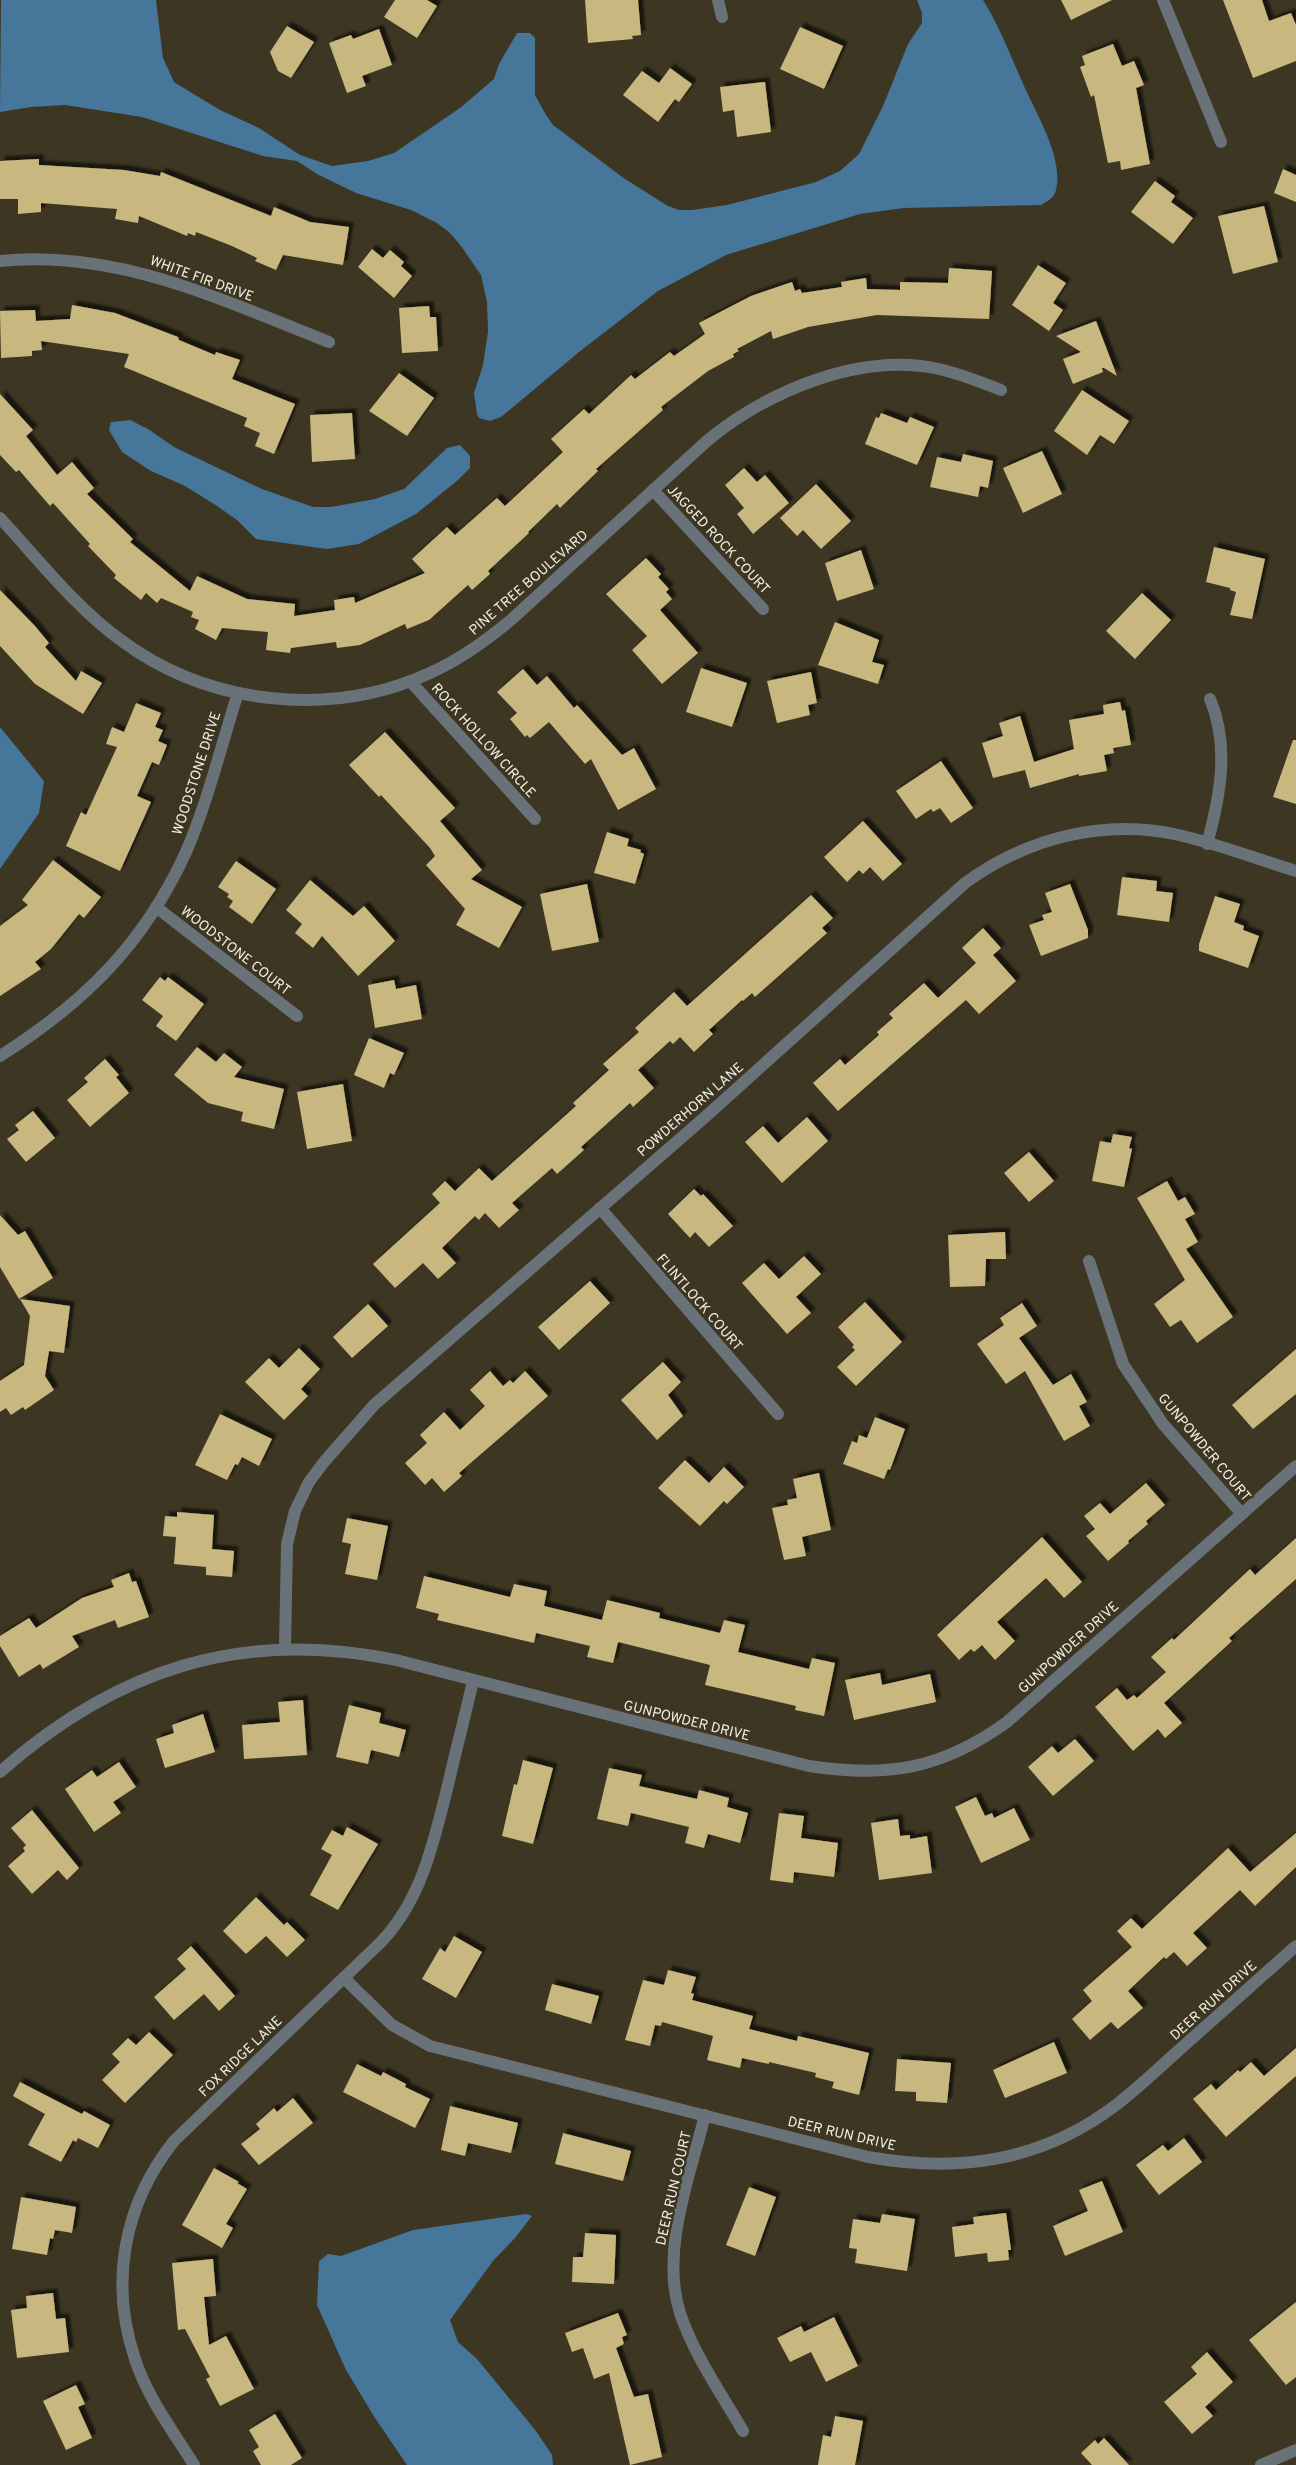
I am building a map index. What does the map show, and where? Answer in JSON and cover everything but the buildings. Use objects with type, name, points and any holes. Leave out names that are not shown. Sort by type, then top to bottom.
[{"type":"street","points":[[718,0],[722,17]]},
{"type":"street","points":[[1163,0],[1221,142]]},
{"type":"street","name":"WHITE FIR DRIVE","points":[[0,261],[54,259],[95,263],[136,271],[186,286],[329,342]]},
{"type":"street","name":"PINE TREE BOULEVARD","points":[[0,518],[92,617],[124,643],[159,665],[178,674],[238,693],[268,698],[329,700],[380,691],[410,681],[459,658],[496,633],[704,443],[740,415],[776,395],[826,377],[866,368],[908,366],[940,369],[982,381],[1001,390]]},
{"type":"street","name":"JAGGED ROCK COURT","points":[[653,490],[762,609]]},
{"type":"street","name":"ROCK HOLLOW CIRCLE","points":[[410,681],[535,819]]},
{"type":"street","name":"WOODSTONE DRIVE","points":[[0,1056],[46,1026],[86,993],[118,959],[156,907],[178,870],[201,812],[238,693]]},
{"type":"street","points":[[1207,844],[1216,810],[1221,780],[1220,738],[1210,699]]},
{"type":"street","name":"POWDERHORN LANE","points":[[285,1648],[287,1544],[295,1512],[309,1482],[331,1453],[370,1410],[958,890],[994,864],[1014,853],[1054,839],[1107,830],[1159,832],[1180,835],[1296,871]]},
{"type":"street","name":"WOODSTONE COURT","points":[[156,907],[298,1016]]},
{"type":"street","name":"FLINTLOCK COURT","points":[[600,1208],[778,1414]]},
{"type":"street","name":"GUNPOWDER COURT","points":[[1089,1261],[1123,1364],[1163,1424],[1242,1514]]},
{"type":"street","name":"GUNPOWDER DRIVE","points":[[0,1772],[43,1736],[71,1717],[124,1688],[164,1672],[205,1660],[257,1650],[285,1648],[330,1649],[363,1653],[809,1766],[871,1772],[917,1766],[966,1748],[1006,1722],[1296,1466]]},
{"type":"street","name":"FOX RIDGE LANE","points":[[194,2465],[152,2397],[128,2339],[124,2318],[122,2266],[133,2214],[145,2184],[174,2141],[390,1932],[415,1893],[435,1837],[473,1681]]},
{"type":"street","name":"DEER RUN DRIVE","points":[[344,1978],[392,2025],[430,2046],[889,2161],[941,2165],[992,2161],[1013,2156],[1062,2138],[1117,2105],[1296,1946]]},
{"type":"street","name":"DEER RUN COURT","points":[[705,2115],[678,2226],[672,2272],[680,2314],[693,2344],[743,2431]]},
{"type":"street","points":[[1261,2465],[1296,2450]]},
{"type":"water","points":[[1,0],[156,0],[163,58],[174,82],[220,110],[259,128],[300,155],[332,166],[368,161],[394,153],[460,108],[494,79],[499,64],[517,33],[530,33],[535,38],[535,95],[553,125],[625,179],[668,206],[679,210],[692,210],[727,205],[816,182],[840,171],[859,154],[883,106],[908,44],[922,23],[922,13],[917,0],[983,0],[1000,31],[1048,137],[1056,164],[1056,190],[1048,201],[1041,205],[904,208],[860,214],[726,255],[658,291],[579,352],[501,417],[490,421],[479,418],[474,393],[483,365],[488,332],[487,302],[481,275],[450,233],[437,223],[411,210],[356,193],[317,174],[297,161],[263,156],[142,117],[65,105],[31,107],[0,112]]},
{"type":"water","points":[[130,420],[148,429],[174,447],[262,489],[313,507],[331,507],[375,499],[404,489],[447,448],[460,445],[470,456],[470,468],[416,514],[359,544],[327,549],[256,539],[237,520],[214,504],[185,486],[151,471],[122,452],[109,430],[111,422]]},
{"type":"water","points":[[0,727],[44,781],[39,813],[0,869]]},
{"type":"water","points":[[526,2214],[532,2216],[515,2238],[493,2261],[450,2320],[458,2342],[477,2359],[536,2431],[552,2455],[553,2465],[407,2465],[375,2418],[346,2370],[317,2305],[319,2261],[328,2254],[341,2256],[413,2230]]}]
